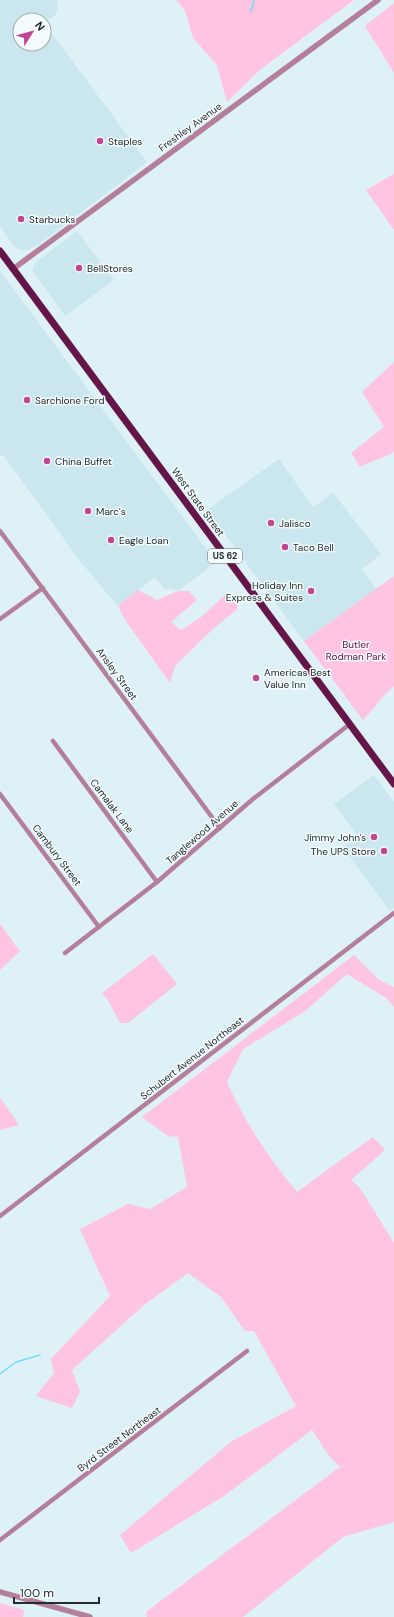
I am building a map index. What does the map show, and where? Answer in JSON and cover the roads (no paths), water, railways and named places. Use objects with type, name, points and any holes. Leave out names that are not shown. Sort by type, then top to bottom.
[{"type":"highway","name":"West State Street","points":[[0,251],[394,784]]},
{"type":"street","name":"Freshley Avenue","points":[[14,269],[378,0]]},
{"type":"street","name":"Ansley Street","points":[[0,531],[220,828]]},
{"type":"street","points":[[0,619],[43,588]]},
{"type":"street","name":"Tanglewood Avenue","points":[[65,953],[157,882],[253,799],[350,724]]},
{"type":"street","name":"Camalak Lane","points":[[53,741],[157,882]]},
{"type":"street","name":"Cambury Street","points":[[0,794],[99,927]]},
{"type":"street","name":"Schubert Avenue Northeast","points":[[0,1216],[394,913]]},
{"type":"street","name":"Byrd Street Northeast","points":[[0,1540],[247,1351]]},
{"type":"street","points":[[0,1592],[90,1617]]},
{"type":"waterway","points":[[251,12],[254,0]]},
{"type":"waterway","points":[[0,1374],[16,1362],[40,1355]]},
{"type":"place","name":"Staples","points":[[100,141]]},
{"type":"place","name":"Starbucks","points":[[21,219]]},
{"type":"place","name":"BellStores","points":[[79,268]]},
{"type":"place","name":"Sarchione Ford","points":[[27,400]]},
{"type":"place","name":"China Buffet","points":[[47,461]]},
{"type":"place","name":"Marc's","points":[[88,511]]},
{"type":"place","name":"Jalisco","points":[[271,523]]},
{"type":"place","name":"Eagle Loan","points":[[111,540]]},
{"type":"place","name":"Taco Bell","points":[[285,547]]},
{"type":"place","name":"Holiday Inn Express & Suites","points":[[311,591]]},
{"type":"place","name":"Americas Best Value Inn","points":[[256,678]]},
{"type":"place","name":"Jimmy John's","points":[[374,837]]},
{"type":"place","name":"The UPS Store","points":[[384,851]]},
{"type":"park label","name":"Butler Rodman Park","points":[[356,650]]}]
